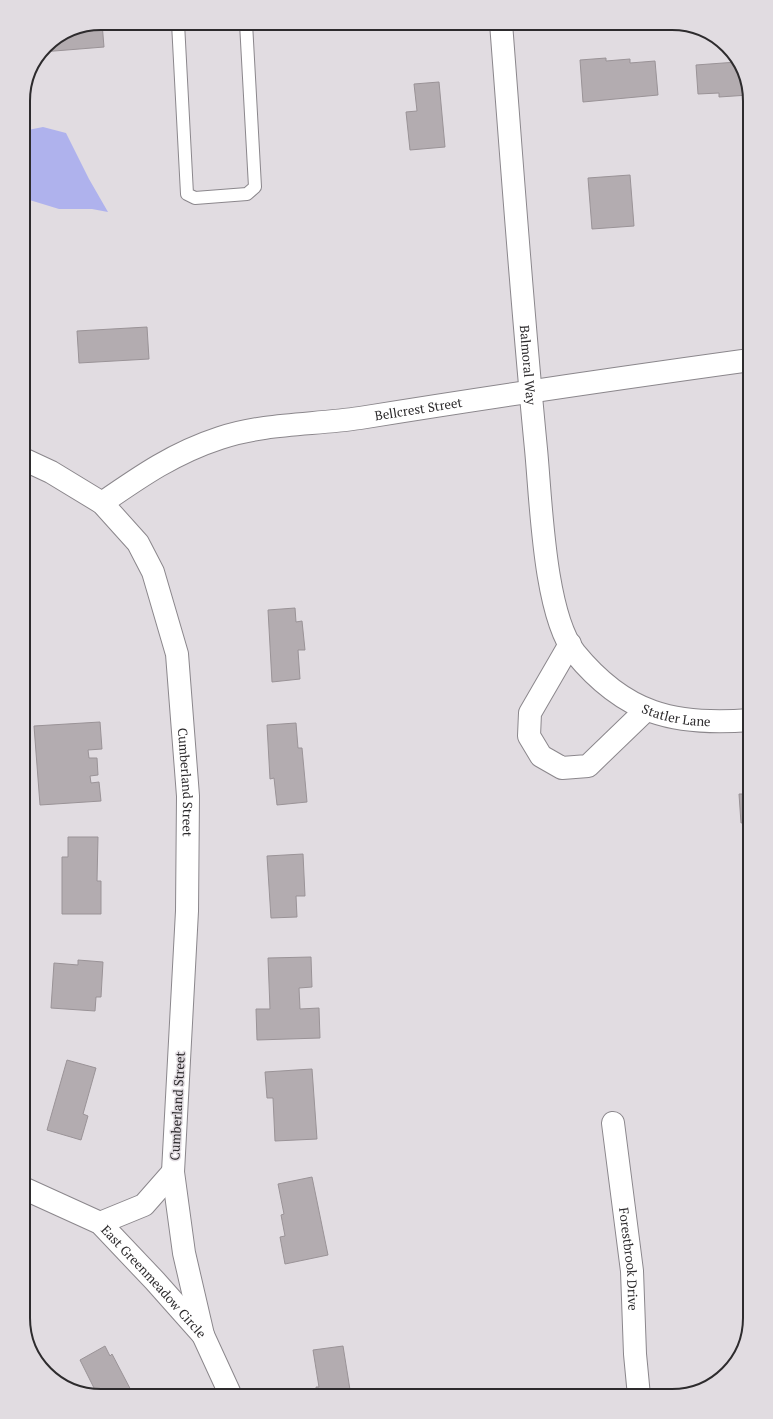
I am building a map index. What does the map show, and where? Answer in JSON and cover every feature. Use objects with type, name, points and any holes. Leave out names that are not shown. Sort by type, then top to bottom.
[{"type":"street","name":"Balmoral Way","points":[[502,30],[530,390],[549,578],[560,621],[570,644],[575,653],[610,688]]},
{"type":"street","name":"Bellcrest Street","points":[[102,503],[150,469],[178,454],[221,438],[257,430],[354,419],[530,390],[743,361]]},
{"type":"street","name":"Cumberland Street","points":[[30,462],[51,472],[102,503],[138,544],[153,572],[177,654],[184,734],[188,811],[187,911],[173,1172],[184,1253],[203,1335]]},
{"type":"street","points":[[570,644],[530,713],[529,736],[541,756],[562,768],[588,766],[646,710]]},
{"type":"street","name":"Statler Lane","points":[[610,688],[629,702],[663,716],[685,720],[743,720]]},
{"type":"street","name":"Forestbrook Drive","points":[[612,1123],[632,1271],[635,1354],[638,1389]]},
{"type":"street","name":"Cumberland Street","points":[[100,1223],[144,1204],[173,1172]]},
{"type":"street","name":"East Greenmeadow Circle","points":[[30,1191],[100,1223],[155,1281],[203,1335],[228,1389]]},
{"type":"lane","points":[[178,30],[187,194],[195,198],[247,194],[255,187],[246,30]]},
{"type":"water","points":[[43,127],[66,133],[89,179],[108,212],[92,209],[59,209],[30,200],[30,130]]},
{"type":"building","points":[[97,30],[103,30],[104,47],[51,51],[74,35]]},
{"type":"building","points":[[606,58],[606,61],[630,59],[630,63],[655,61],[658,95],[583,102],[580,60]]},
{"type":"building","points":[[731,62],[738,74],[743,95],[719,97],[719,93],[698,94],[696,65]]},
{"type":"building","points":[[439,82],[445,147],[410,150],[406,112],[417,111],[414,84]]},
{"type":"building","points":[[630,175],[634,226],[592,229],[588,178]]},
{"type":"building","points":[[147,327],[149,359],[79,363],[77,331]]},
{"type":"building","points":[[295,608],[296,622],[302,621],[305,650],[298,650],[300,679],[272,682],[268,610]]},
{"type":"building","points":[[100,722],[102,749],[88,750],[89,758],[97,758],[98,775],[90,776],[91,783],[99,782],[101,801],[40,805],[34,726]]},
{"type":"building","points":[[296,723],[298,748],[302,748],[307,802],[277,805],[274,778],[270,779],[267,725]]},
{"type":"building","points":[[739,794],[743,794],[743,823],[741,823]]},
{"type":"building","points":[[68,837],[98,837],[97,881],[101,881],[101,914],[62,914],[62,857],[68,857]]},
{"type":"building","points":[[303,854],[305,896],[296,896],[297,917],[271,918],[267,856]]},
{"type":"building","points":[[311,957],[312,987],[299,988],[300,1009],[319,1008],[320,1038],[257,1040],[256,1009],[270,1009],[268,958]]},
{"type":"building","points":[[78,960],[103,962],[101,997],[96,997],[95,1011],[51,1008],[54,963],[78,965]]},
{"type":"building","points":[[67,1060],[96,1068],[83,1114],[88,1116],[81,1140],[47,1130]]},
{"type":"building","points":[[312,1069],[317,1139],[275,1141],[273,1098],[267,1098],[265,1072]]},
{"type":"building","points":[[312,1177],[328,1255],[285,1264],[280,1237],[285,1236],[281,1215],[284,1214],[278,1184]]},
{"type":"building","points":[[105,1346],[110,1356],[112,1354],[130,1389],[94,1388],[80,1360]]},
{"type":"building","points":[[343,1346],[350,1389],[316,1389],[316,1387],[319,1387],[313,1350]]}]
